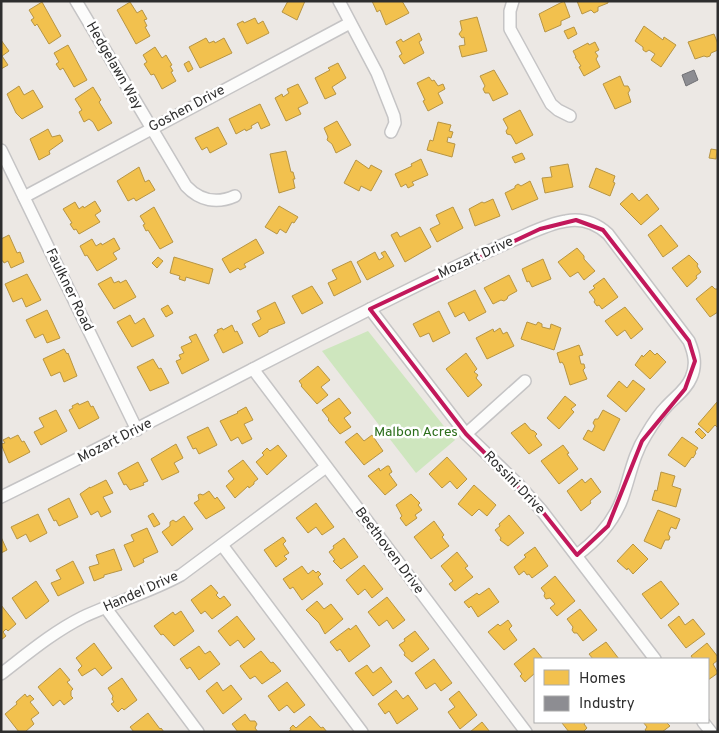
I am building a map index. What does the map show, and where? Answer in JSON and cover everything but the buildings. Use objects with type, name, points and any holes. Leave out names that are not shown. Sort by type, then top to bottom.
[{"type":"street","name":"Hedgelawn Way","points":[[76,1],[190,190],[198,196],[209,200],[226,200],[235,196]]},
{"type":"street","points":[[339,1],[377,74],[394,116],[395,123],[391,132]]},
{"type":"street","points":[[513,1],[509,20],[515,39],[551,104],[570,116]]},
{"type":"street","name":"Goshen Drive","points":[[24,197],[350,23]]},
{"type":"street","name":"Faulkner Road","points":[[1,150],[137,430]]},
{"type":"street","name":"Mozart Drive","points":[[1,498],[464,262],[540,229],[576,220],[593,224],[608,234],[689,341],[693,350],[694,370],[685,388],[667,405],[642,441],[633,461],[622,498],[608,526],[597,539],[577,555]]},
{"type":"street","name":"Rossini Drive","points":[[370,309],[466,434],[536,504],[654,658]]},
{"type":"street","name":"Beethoven Drive","points":[[254,369],[526,732]]},
{"type":"street","points":[[466,434],[525,381]]},
{"type":"street","name":"Handel Drive","points":[[1,674],[47,640],[80,619],[105,607],[163,585],[181,575],[326,467]]},
{"type":"street","points":[[222,545],[362,732]]},
{"type":"street","points":[[105,607],[198,732]]},
{"type":"highlighted area","points":[[576,220],[603,230],[689,341],[695,361],[685,389],[642,441],[608,526],[577,555],[542,511],[466,434],[370,309],[540,229]]},
{"type":"green space","name":"Malbon Acres","points":[[368,331],[455,440],[416,473],[322,351]]}]
